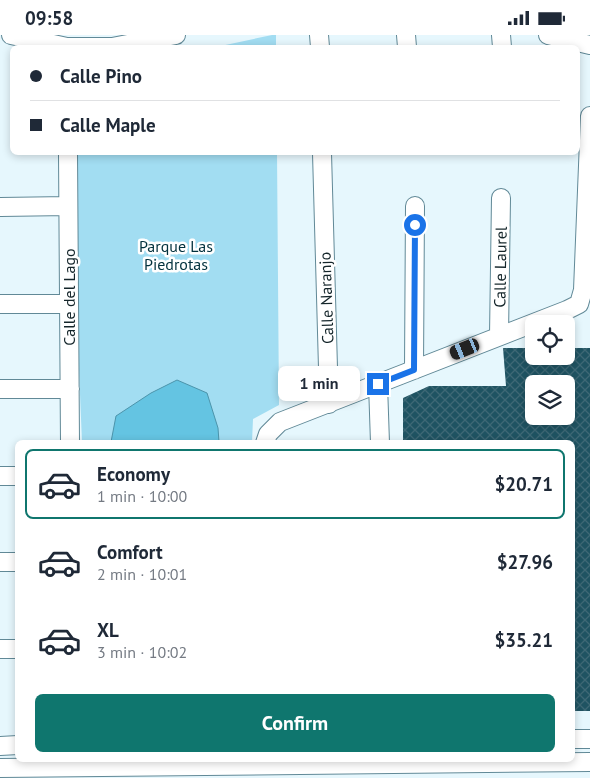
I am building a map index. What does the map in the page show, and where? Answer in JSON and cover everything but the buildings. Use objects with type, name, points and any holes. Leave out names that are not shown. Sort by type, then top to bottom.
[{"type":"street","points":[[11,35],[58,45]]},
{"type":"street","points":[[123,45],[176,35]]},
{"type":"street","points":[[548,35],[590,45]]},
{"type":"street","points":[[266,440],[268,434],[280,422],[567,310],[579,303],[583,291],[590,115]]},
{"type":"street","name":"Calle del Lago","points":[[68,155],[70,440]]},
{"type":"street","name":"Calle Naranjo","points":[[322,155],[329,403]]},
{"type":"street","name":"Calle Laurel","points":[[500,335],[501,198]]},
{"type":"street","points":[[0,207],[68,206]]},
{"type":"street","points":[[414,370],[415,206]]},
{"type":"street","points":[[0,304],[69,304]]},
{"type":"street","points":[[378,384],[380,440]]},
{"type":"street","points":[[0,389],[70,389]]},
{"type":"street","points":[[0,476],[15,476]]},
{"type":"street","points":[[0,562],[15,562]]},
{"type":"street","points":[[0,649],[15,649]]},
{"type":"street","points":[[575,739],[590,739]]},
{"type":"street","points":[[0,745],[15,745]]},
{"type":"street","points":[[0,768],[185,768],[590,762]]},
{"type":"green space","points":[[272,35],[276,35],[276,45],[225,45]]},
{"type":"green space","name":"Parque Las Piedrotas","points":[[70,155],[277,155],[279,405],[253,419],[252,440],[82,440]]},
{"type":"shaded area","points":[[177,380],[207,393],[218,428],[219,440],[111,440],[116,416],[151,393]]},
{"type":"route","points":[[378,384],[414,370],[415,225]]}]
